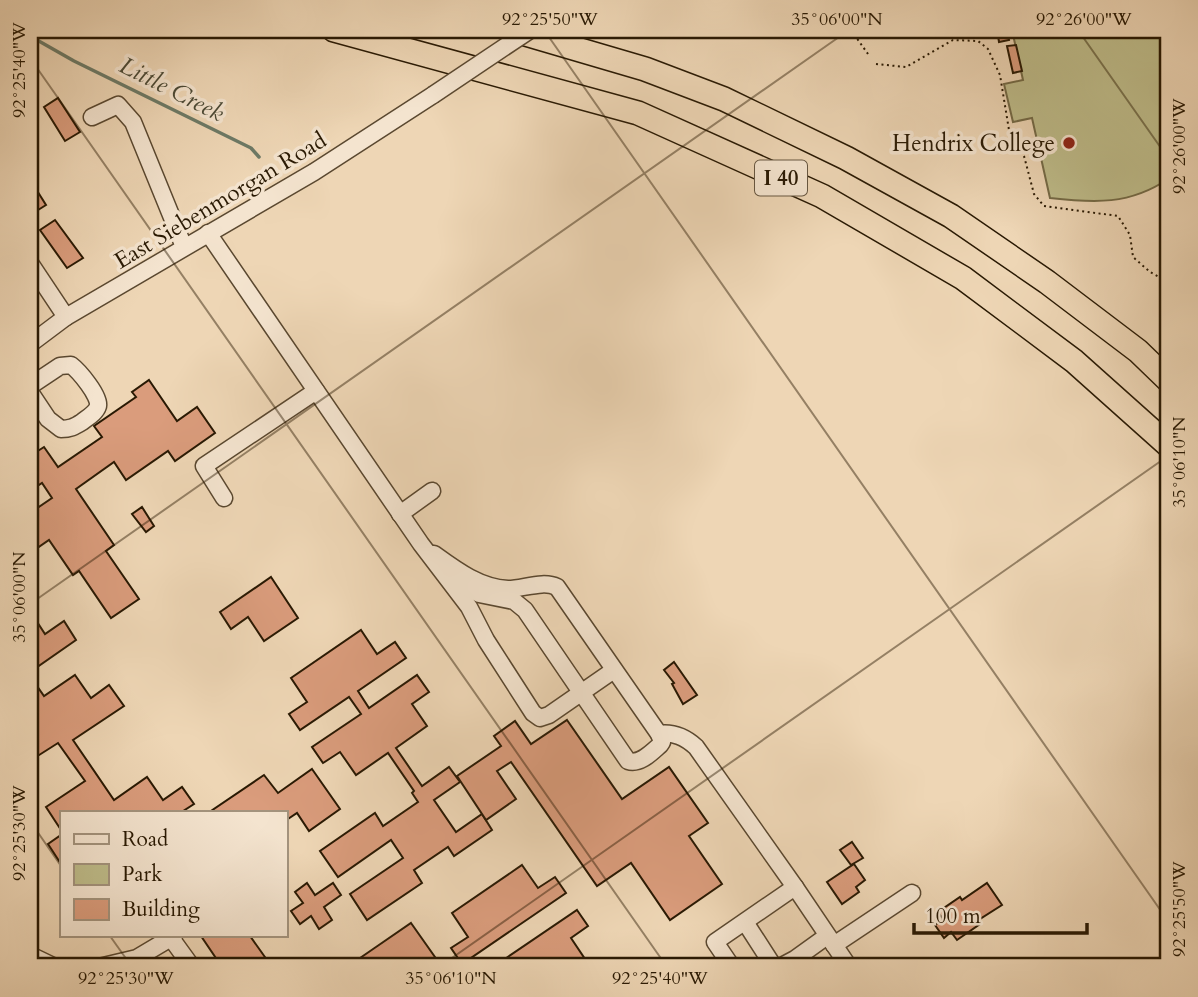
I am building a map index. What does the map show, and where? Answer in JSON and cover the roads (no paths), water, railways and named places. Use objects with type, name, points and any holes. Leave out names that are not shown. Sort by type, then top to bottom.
[{"type":"highway","name":"I 40","points":[[334,30],[638,113],[822,196],[963,278],[1074,361],[1168,445]]},
{"type":"highway","name":"I 40","points":[[512,30],[645,69],[702,90],[846,158],[951,216],[1047,282],[1138,351],[1168,380]]},
{"type":"street","name":"East Siebenmorgan Road","points":[[30,344],[66,317],[314,172],[530,30]]},
{"type":"street","points":[[92,117],[118,105],[133,122],[184,247]]},
{"type":"street","points":[[208,233],[400,514],[469,607],[485,640],[536,716],[540,718],[549,715],[614,670]]},
{"type":"street","points":[[30,263],[66,317]]},
{"type":"street","points":[[30,386],[60,366],[71,365],[91,387],[98,404],[93,414],[73,428],[61,429],[48,419],[30,392]]},
{"type":"street","points":[[224,498],[204,467],[316,391]]},
{"type":"street","points":[[400,514],[432,491]]},
{"type":"street","points":[[421,544],[449,565],[483,584],[506,589],[552,584],[561,591],[659,734],[662,742],[660,745],[639,761],[626,760],[524,610],[515,602],[480,594],[446,577]]},
{"type":"street","points":[[515,602],[539,585]]},
{"type":"street","points":[[659,734],[670,732],[689,740],[696,747],[849,967]]},
{"type":"street","points":[[732,967],[715,942],[795,887]]},
{"type":"street","points":[[780,967],[831,941],[912,893]]},
{"type":"street","points":[[745,922],[774,967]]},
{"type":"street","points":[[99,967],[137,958],[173,937],[192,967]]},
{"type":"street","points":[[30,956],[37,967]]},
{"type":"street","points":[[30,956],[55,967]]},
{"type":"waterway","name":"Little Creek","points":[[30,36],[74,61],[251,148],[259,157]]},
{"type":"place","name":"Hendrix College","points":[[1069,143]]}]
